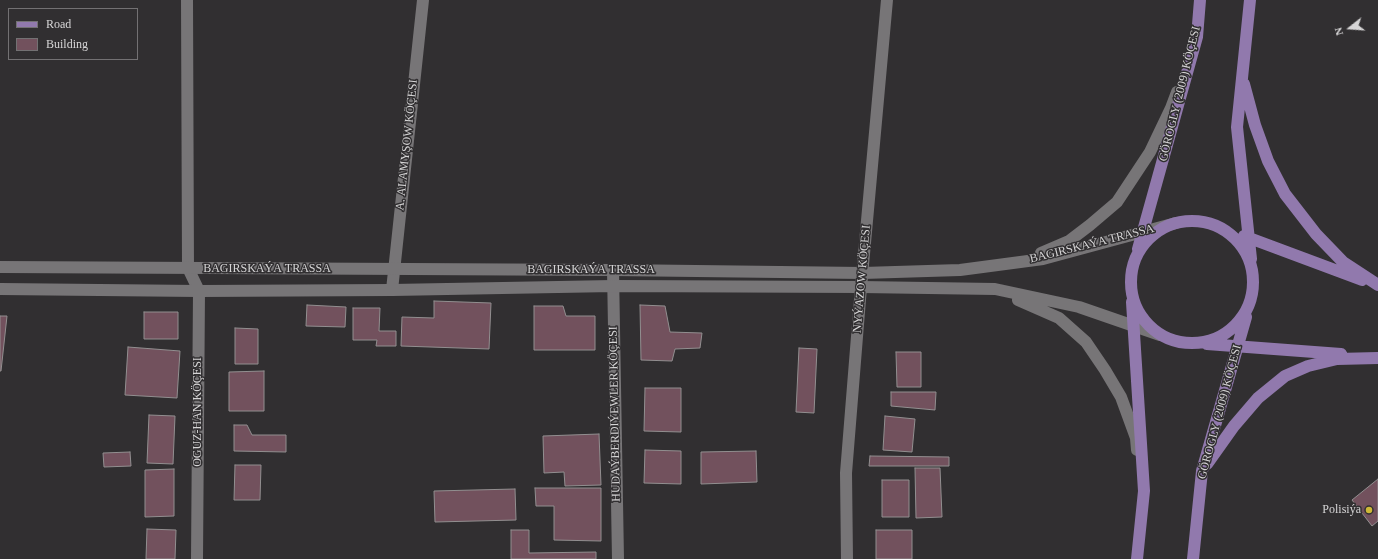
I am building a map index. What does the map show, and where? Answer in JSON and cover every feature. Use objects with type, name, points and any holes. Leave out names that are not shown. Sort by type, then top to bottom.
[{"type":"main road","name":"GÖROGLY (2009) KÖÇESI","points":[[1136,256],[1197,36],[1200,0]]},
{"type":"main road","points":[[1198,344],[1217,339],[1234,328],[1247,311],[1253,291],[1250,238],[1237,127],[1250,0]]},
{"type":"main road","points":[[1242,75],[1255,125],[1265,154],[1285,194],[1316,234],[1343,262],[1378,286]]},
{"type":"main road","points":[[1137,559],[1144,491],[1131,273],[1136,256],[1146,242],[1158,231],[1176,223],[1196,221],[1215,225],[1378,286]]},
{"type":"main road","points":[[1215,225],[1232,236],[1245,250],[1252,270]]},
{"type":"main road","points":[[1131,290],[1136,307],[1145,322],[1160,335],[1178,342],[1378,357]]},
{"type":"main road","name":"GÖROGLY (2009) KÖÇESI","points":[[1193,559],[1202,471],[1253,291]]},
{"type":"main road","points":[[1202,471],[1234,426],[1258,398],[1285,376],[1308,366],[1337,359],[1378,357]]},
{"type":"street","points":[[187,0],[188,268]]},
{"type":"street","name":"A. ALAMYŞOW KÖÇESI","points":[[392,290],[423,0]]},
{"type":"street","name":"NYÝAZOW KÖÇESI","points":[[847,559],[846,473],[862,273],[887,0]]},
{"type":"street","points":[[1025,260],[1069,240],[1090,225],[1117,202],[1150,152],[1171,108],[1197,36]]},
{"type":"street","name":"BAGIRSKAÝA TRASSA","points":[[0,267],[613,270],[862,273],[960,270],[1025,260],[1043,259],[1176,223]]},
{"type":"street","name":"OGUZ-HAN KÖÇESI","points":[[188,268],[199,291],[197,559]]},
{"type":"street","name":"HUDAÝBERDIÝEWLER KÖÇESI","points":[[613,270],[618,559]]},
{"type":"street","name":"BAGIRSKAÝA TRASSA","points":[[0,289],[199,291],[392,290],[613,286],[861,287],[995,290],[1078,308],[1160,335]]},
{"type":"street","points":[[995,290],[1059,318],[1086,342],[1121,397],[1136,438],[1144,491]]},
{"type":"building","points":[[434,301],[491,303],[489,349],[401,346],[402,317],[434,318]]},
{"type":"building","points":[[307,305],[346,307],[345,327],[306,326]]},
{"type":"building","points":[[640,305],[665,306],[670,332],[702,333],[700,348],[675,349],[672,361],[641,360]]},
{"type":"building","points":[[534,306],[563,306],[566,316],[595,316],[595,350],[534,350]]},
{"type":"building","points":[[353,308],[380,308],[379,331],[396,331],[396,346],[376,346],[377,340],[353,340]]},
{"type":"building","points":[[144,312],[178,312],[178,339],[144,339]]},
{"type":"building","points":[[0,316],[7,316],[1,371],[0,371]]},
{"type":"building","points":[[235,328],[258,329],[258,364],[235,364]]},
{"type":"building","points":[[128,347],[180,351],[177,398],[125,395]]},
{"type":"building","points":[[799,348],[817,349],[814,413],[796,412]]},
{"type":"building","points":[[896,352],[921,352],[921,387],[897,387]]},
{"type":"building","points":[[264,371],[264,411],[229,411],[229,372]]},
{"type":"building","points":[[645,388],[681,388],[681,432],[644,431]]},
{"type":"building","points":[[891,392],[936,392],[935,410],[891,406]]},
{"type":"building","points":[[149,415],[175,416],[173,464],[147,463]]},
{"type":"building","points":[[885,416],[915,419],[912,452],[883,450]]},
{"type":"building","points":[[234,425],[247,425],[252,435],[286,435],[286,452],[234,451]]},
{"type":"building","points":[[599,434],[601,485],[565,486],[564,472],[544,473],[543,436]]},
{"type":"building","points":[[645,450],[681,451],[681,484],[644,483]]},
{"type":"building","points":[[756,451],[757,482],[701,484],[701,452]]},
{"type":"building","points":[[130,452],[131,466],[104,467],[103,453]]},
{"type":"building","points":[[870,456],[949,457],[949,466],[869,466]]},
{"type":"building","points":[[235,465],[261,465],[260,500],[234,500]]},
{"type":"building","points":[[915,468],[940,468],[942,517],[916,518]]},
{"type":"building","points":[[174,469],[174,516],[145,517],[145,470]]},
{"type":"building","name":"Polisiýa","points":[[1378,479],[1378,521],[1372,526],[1352,500]]},
{"type":"building","points":[[882,480],[909,480],[909,517],[882,517]]},
{"type":"building","points":[[535,488],[601,488],[601,541],[554,540],[554,506],[536,506]]},
{"type":"building","points":[[515,489],[516,520],[435,522],[434,491]]},
{"type":"building","points":[[147,529],[176,530],[175,559],[146,559]]},
{"type":"building","points":[[511,530],[529,530],[529,553],[596,552],[596,559],[511,559]]},
{"type":"building","points":[[876,530],[912,530],[912,559],[876,559]]},
{"type":"place","name":"Polisiýa","points":[[1369,510]]}]
